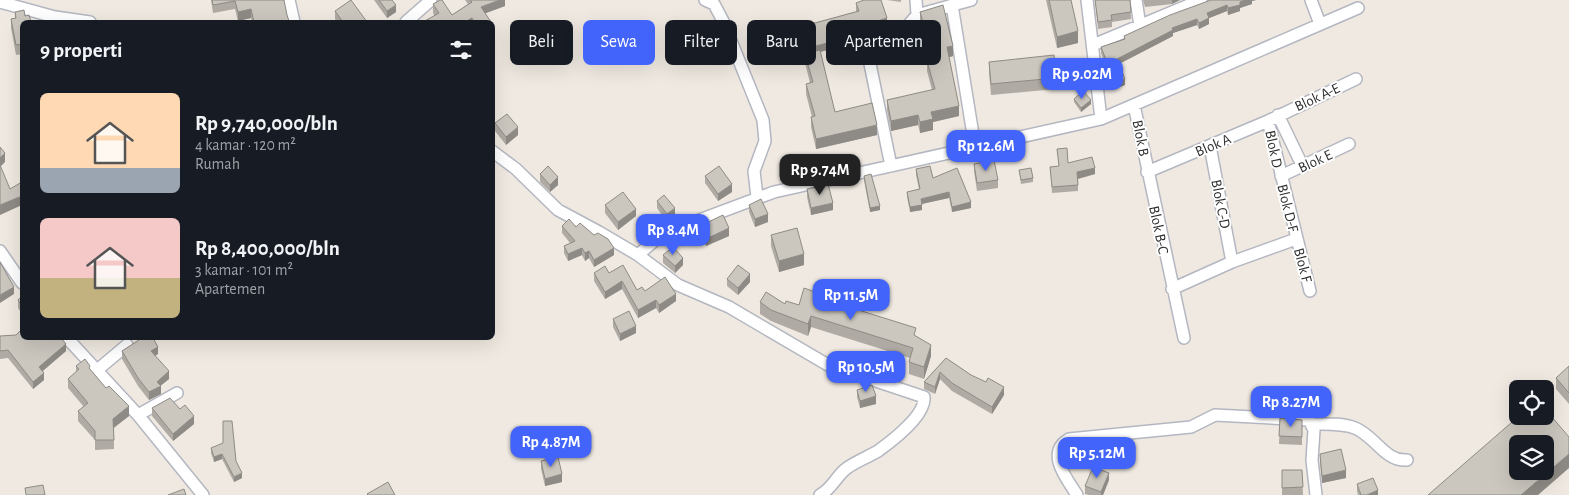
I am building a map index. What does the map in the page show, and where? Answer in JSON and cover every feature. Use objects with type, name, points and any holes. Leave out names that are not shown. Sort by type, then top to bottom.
[{"type":"street","points":[[289,0],[294,20]]},
{"type":"street","points":[[408,20],[431,0]]},
{"type":"street","points":[[705,0],[714,4],[723,22],[763,120],[765,141],[754,171],[757,197]]},
{"type":"street","points":[[916,0],[917,15]]},
{"type":"street","points":[[891,166],[869,59],[871,50],[879,44],[907,32],[910,23],[917,15],[971,0]]},
{"type":"street","points":[[1087,0],[1102,119]]},
{"type":"street","points":[[1136,0],[1140,26]]},
{"type":"street","points":[[1311,0],[1320,24]]},
{"type":"street","points":[[1093,45],[1196,1]]},
{"type":"street","points":[[0,2],[55,17],[76,20]]},
{"type":"street","points":[[952,5],[975,147]]},
{"type":"street","points":[[638,255],[662,234],[757,197],[801,185],[1102,119],[1358,8]]},
{"type":"street","name":"Blok A-E","points":[[1273,118],[1356,79]]},
{"type":"street","name":"Blok B","points":[[1134,105],[1147,172]]},
{"type":"street","points":[[1273,118],[1303,166]]},
{"type":"street","name":"Blok A","points":[[1147,172],[1273,118]]},
{"type":"street","name":"Blok D","points":[[1273,118],[1280,176]]},
{"type":"street","name":"Blok E","points":[[1280,176],[1349,144]]},
{"type":"street","name":"Blok C-D","points":[[1210,146],[1232,262]]},
{"type":"street","points":[[495,153],[516,169],[558,210],[638,255],[678,285],[730,308],[828,365],[925,398],[922,407],[904,430],[877,452],[845,469],[830,489],[820,495]]},
{"type":"street","name":"Blok B-C","points":[[1147,172],[1172,289]]},
{"type":"street","name":"Blok D-F","points":[[1280,176],[1296,239]]},
{"type":"street","points":[[1184,338],[1172,289],[1232,262],[1296,239]]},
{"type":"street","name":"Blok F","points":[[1296,239],[1310,290]]},
{"type":"street","points":[[0,251],[20,280]]},
{"type":"street","points":[[69,340],[138,415],[202,495]]},
{"type":"street","points":[[96,371],[127,345]]},
{"type":"street","points":[[138,415],[177,393]]},
{"type":"street","points":[[1077,495],[1059,467],[1060,450],[1063,442],[1069,439],[1191,427],[1215,415],[1305,418],[1312,424],[1355,428],[1368,436],[1394,460],[1407,460]]},
{"type":"street","points":[[1312,424],[1312,460],[1316,495]]},
{"type":"building","points":[[212,0],[284,0],[289,20],[254,20],[251,9],[238,12],[235,1],[213,5]]},
{"type":"building","points":[[351,0],[366,20],[342,20],[335,11]]},
{"type":"building","points":[[379,0],[392,0],[396,5],[387,11]]},
{"type":"building","points":[[442,0],[452,15],[472,2],[470,0],[500,0],[481,7],[490,20],[473,20],[472,18],[468,20],[427,20],[439,13],[433,4]]},
{"type":"building","points":[[864,0],[881,0],[887,18],[881,20],[826,20],[826,43],[816,46],[816,23],[859,11],[856,3]]},
{"type":"building","points":[[1049,0],[1071,0],[1078,31],[1057,37]]},
{"type":"building","points":[[1095,0],[1130,0],[1131,12],[1111,15],[1112,20],[1098,22]]},
{"type":"building","points":[[1211,0],[1245,0],[1240,2],[1240,5],[1228,8],[1227,5],[1207,13],[1209,18],[1199,23],[1197,19],[1172,28],[1173,30],[1117,59],[1125,79],[1111,84],[1106,72],[1110,70],[1101,47],[1125,39],[1124,36],[1170,15]]},
{"type":"building","points":[[943,5],[953,46],[947,47],[959,106],[931,112],[933,119],[920,122],[918,115],[891,121],[887,100],[935,89],[928,65],[941,65],[941,20],[922,20],[920,12]]},
{"type":"building","points":[[24,10],[25,16],[29,15],[30,20],[20,20],[20,44],[16,45],[11,19],[16,18],[15,12]]},
{"type":"building","points":[[820,50],[835,112],[872,103],[877,125],[816,139],[811,117],[815,116],[806,84],[813,82],[808,65],[816,65],[816,51]]},
{"type":"building","points":[[1054,55],[1056,78],[991,84],[989,62]]},
{"type":"building","points":[[1083,91],[1091,100],[1081,108],[1074,99]]},
{"type":"building","points":[[507,114],[518,127],[506,137],[495,123]]},
{"type":"building","points":[[0,147],[5,153],[0,158]]},
{"type":"building","points":[[1067,148],[1068,163],[1092,157],[1095,168],[1077,172],[1078,185],[1052,187],[1050,167],[1059,166],[1057,149]]},
{"type":"building","points":[[994,160],[998,180],[977,183],[974,164]]},
{"type":"building","points":[[0,165],[10,189],[20,183],[20,197],[0,205]]},
{"type":"building","points":[[548,166],[558,177],[550,185],[540,174]]},
{"type":"building","points":[[719,166],[732,184],[718,194],[705,176]]},
{"type":"building","points":[[930,166],[933,178],[957,168],[971,202],[952,207],[949,192],[921,199],[922,205],[910,207],[907,192],[920,189],[916,169]]},
{"type":"building","points":[[1031,168],[1033,178],[1021,180],[1019,170]]},
{"type":"building","points":[[871,174],[880,206],[870,208],[864,176]]},
{"type":"building","points":[[828,184],[833,203],[811,208],[807,189]]},
{"type":"building","points":[[623,192],[636,209],[618,222],[605,205]]},
{"type":"building","points":[[664,195],[675,208],[667,214],[657,201]]},
{"type":"building","points":[[761,199],[768,214],[755,219],[749,205]]},
{"type":"building","points":[[723,215],[729,228],[706,239],[700,226]]},
{"type":"building","points":[[569,219],[576,227],[580,223],[594,235],[598,233],[608,239],[614,248],[594,260],[589,251],[585,253],[582,248],[568,254],[564,246],[575,241],[562,226]]},
{"type":"building","points":[[797,228],[804,254],[779,261],[771,235]]},
{"type":"building","points":[[673,247],[683,258],[675,266],[663,255]]},
{"type":"building","points":[[0,262],[14,287],[0,295]]},
{"type":"building","points":[[623,265],[637,290],[642,287],[645,291],[665,277],[676,294],[659,305],[656,300],[638,310],[622,281],[605,292],[594,273],[605,266],[609,273]]},
{"type":"building","points":[[738,265],[750,274],[738,288],[727,279]]},
{"type":"building","points":[[804,288],[818,293],[817,297],[916,328],[914,335],[931,345],[924,367],[909,362],[913,348],[811,316],[808,324],[771,310],[760,302],[766,292],[785,304],[786,301],[799,305]]},
{"type":"building","points":[[629,311],[636,326],[620,334],[613,319]]},
{"type":"building","points":[[20,331],[20,340],[63,340],[66,344],[39,367],[44,373],[33,382],[8,350],[0,351],[0,336],[16,335]]},
{"type":"building","points":[[139,340],[154,340],[158,347],[151,351],[169,371],[157,382],[161,386],[149,392],[122,351]]},
{"type":"building","points":[[946,358],[971,375],[986,382],[988,378],[1004,387],[992,407],[952,383],[940,372],[935,387],[924,382]]},
{"type":"building","points":[[85,359],[90,366],[89,368],[106,388],[109,386],[129,406],[113,419],[114,440],[95,440],[95,431],[78,411],[88,403],[68,379],[79,369],[76,366]]},
{"type":"building","points":[[1569,366],[1569,393],[1556,378]]},
{"type":"building","points":[[872,385],[876,396],[860,401],[857,390]]},
{"type":"building","points":[[170,398],[180,409],[185,405],[194,416],[173,434],[152,408]]},
{"type":"building","points":[[1280,418],[1302,420],[1302,437],[1279,436]]},
{"type":"building","points":[[1554,420],[1569,437],[1569,454],[1554,467],[1554,435],[1509,435],[1509,480],[1539,480],[1521,495],[1428,495],[1509,425],[1554,425]]},
{"type":"building","points":[[223,421],[232,421],[236,461],[242,473],[234,477],[222,454],[214,457],[211,448],[223,443]]},
{"type":"building","points":[[1341,449],[1346,470],[1322,476],[1320,454]]},
{"type":"building","points":[[558,457],[562,474],[545,479],[541,461]]},
{"type":"building","points":[[1093,467],[1109,473],[1101,492],[1085,486]]},
{"type":"building","points":[[1282,470],[1302,470],[1303,487],[1282,488]]},
{"type":"building","points":[[1373,478],[1378,490],[1367,495],[1361,495],[1357,484]]},
{"type":"building","points":[[388,482],[395,495],[367,494]]},
{"type":"building","points":[[43,485],[45,495],[26,495],[25,488]]},
{"type":"building","points":[[184,489],[186,495],[168,495]]}]
